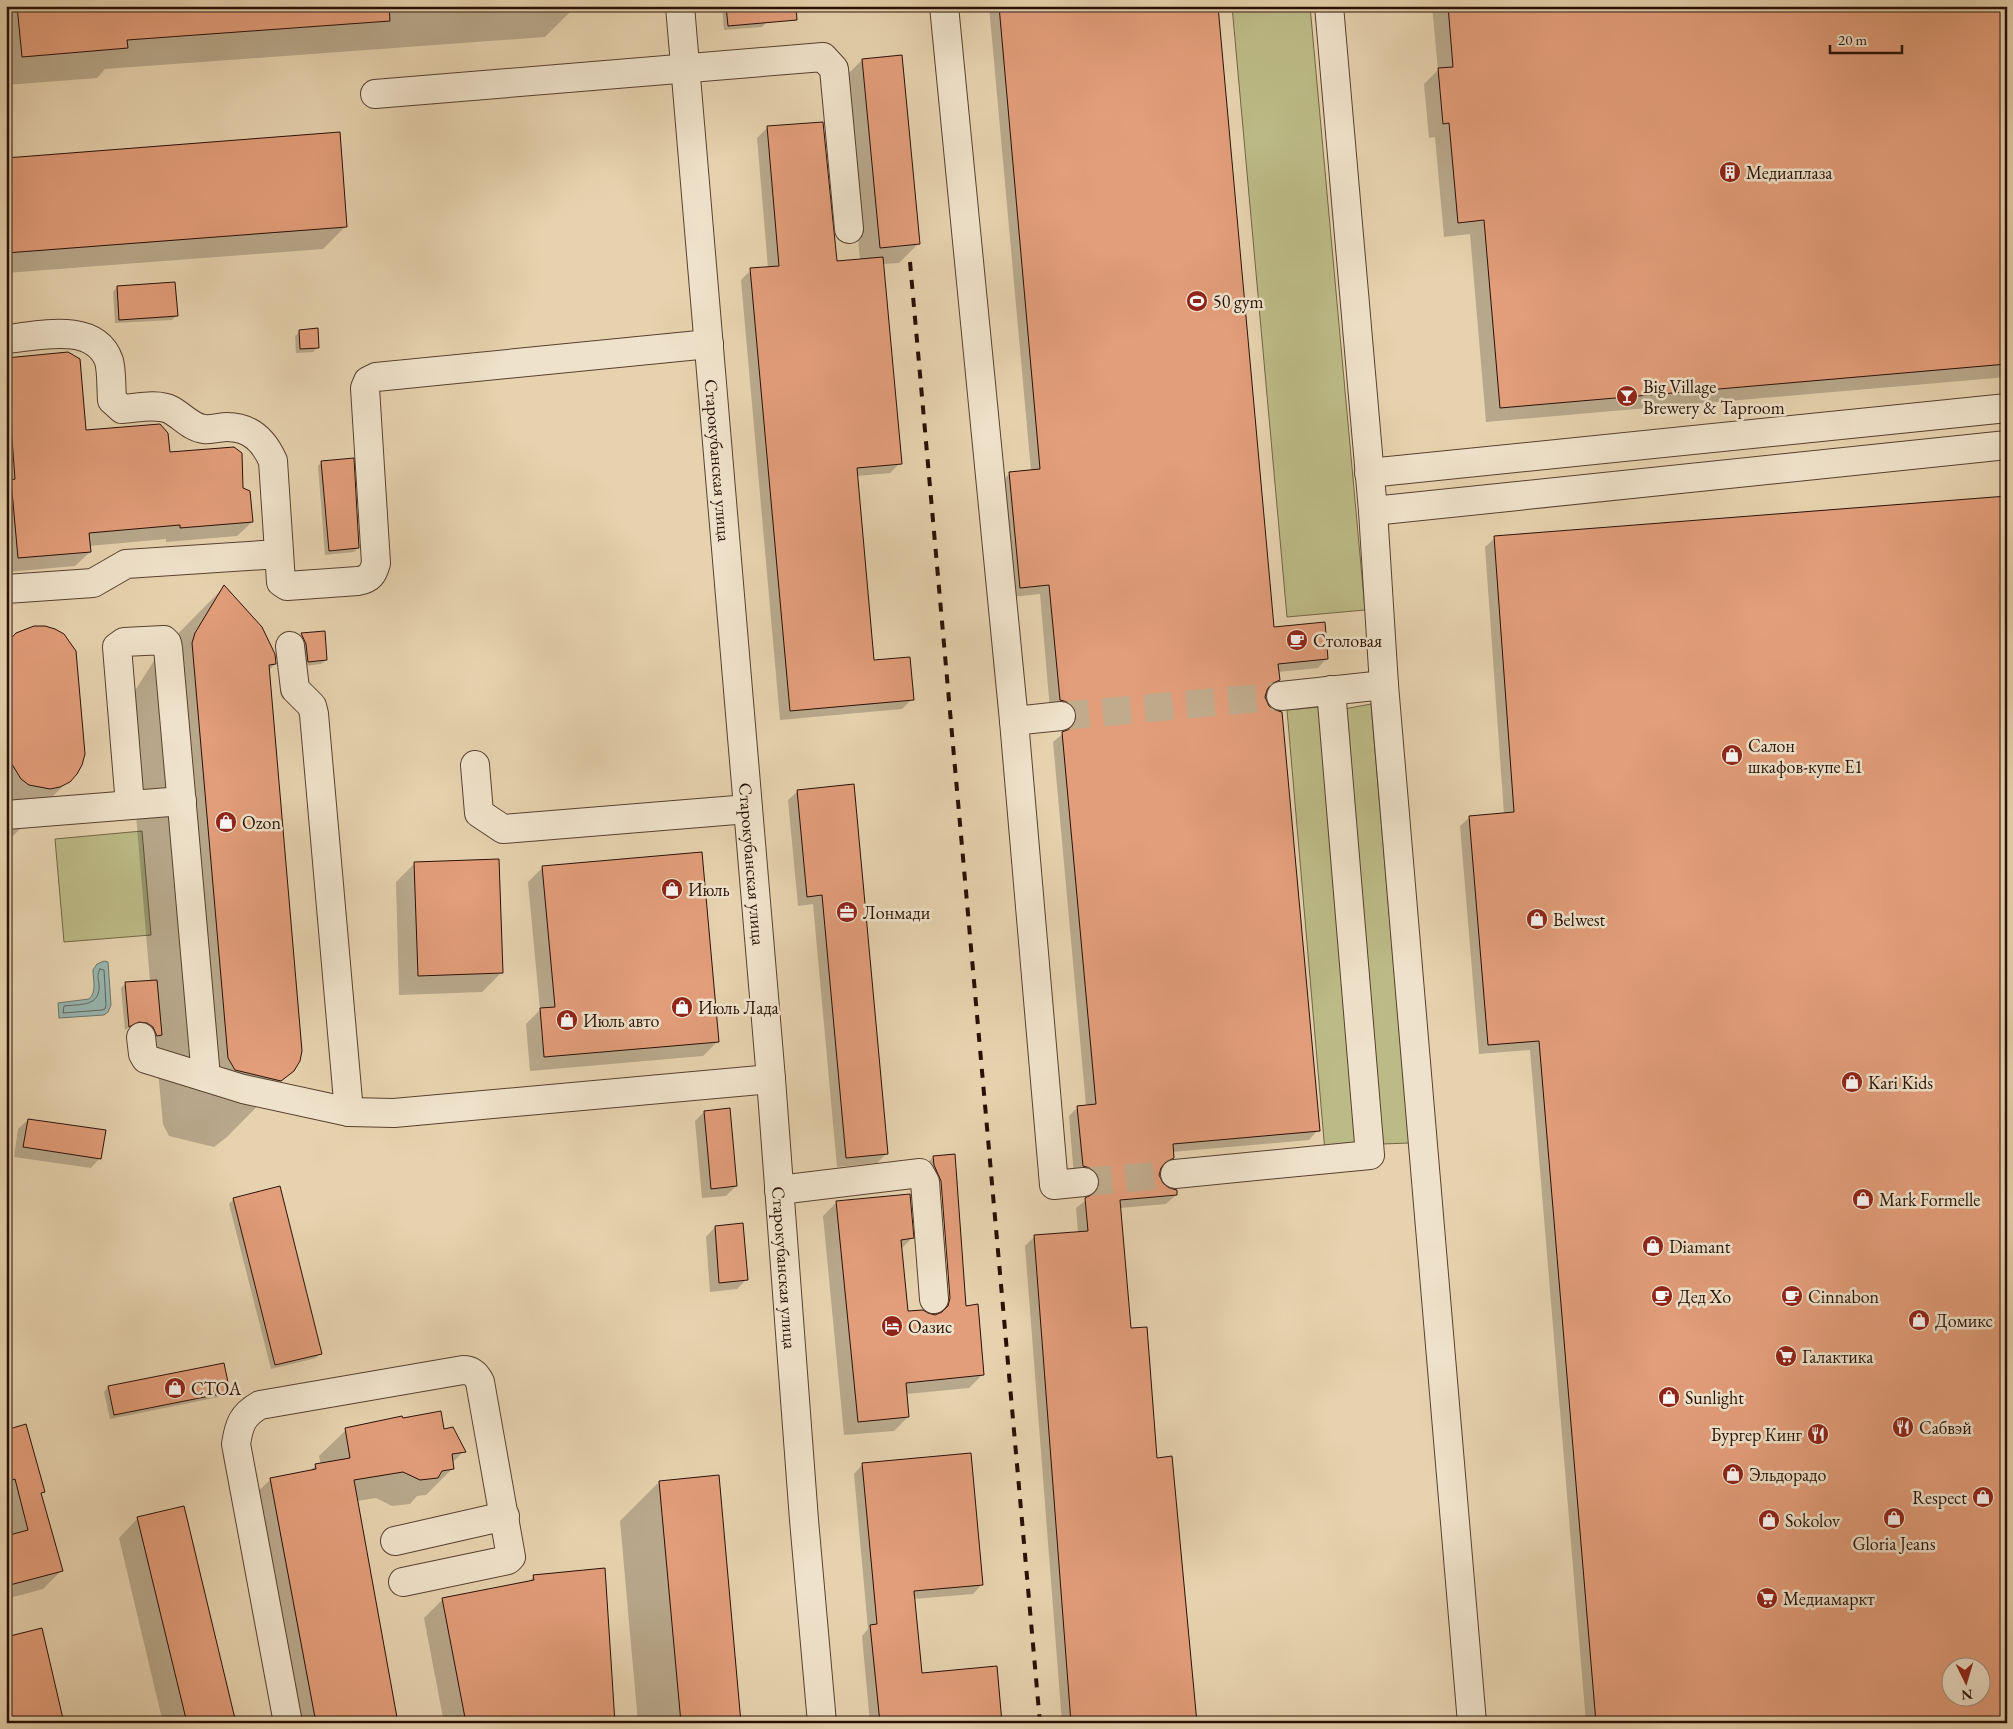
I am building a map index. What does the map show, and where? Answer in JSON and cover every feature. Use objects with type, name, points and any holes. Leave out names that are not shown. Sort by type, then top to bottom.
[{"type":"street","name":"Старокубанская улица","points":[[680,6],[771,1079],[804,1520],[822,1723]]},
{"type":"street","points":[[944,6],[1014,721],[1054,1185],[1084,1182]]},
{"type":"street","points":[[1329,6],[1373,511],[1384,685],[1472,1723]]},
{"type":"street","points":[[375,94],[824,57],[834,69],[849,229]]},
{"type":"street","points":[[6,338],[73,333],[86,336],[104,351],[109,362],[112,400],[122,409],[159,407],[170,409],[195,426],[205,429],[242,428],[255,435],[267,448],[273,461],[281,582],[287,586],[358,581],[367,579],[373,573],[376,563],[365,388],[368,381],[376,377],[709,344]]},
{"type":"street","points":[[1369,473],[2007,408]]},
{"type":"street","points":[[1373,511],[2007,445]]},
{"type":"street","points":[[6,589],[93,583],[126,564],[279,554]]},
{"type":"street","points":[[130,805],[117,647],[124,642],[164,640],[168,643],[206,1077]]},
{"type":"street","points":[[290,646],[295,689],[312,706],[314,714],[348,1112]]},
{"type":"street","points":[[1281,696],[1384,685]]},
{"type":"street","points":[[1175,1174],[1370,1156],[1331,690]]},
{"type":"street","points":[[1014,721],[1061,716]]},
{"type":"street","points":[[476,765],[479,813],[503,829],[748,809]]},
{"type":"street","points":[[6,815],[182,801]]},
{"type":"street","points":[[149,1045],[206,1077],[243,1089],[348,1112],[394,1113],[771,1079]]},
{"type":"street","points":[[780,1190],[920,1173],[925,1182],[934,1299]]},
{"type":"street","points":[[288,1723],[236,1444],[238,1429],[247,1412],[260,1405],[463,1370],[470,1370],[477,1376],[480,1382],[511,1557],[508,1560],[404,1582]]},
{"type":"street","points":[[395,1541],[505,1516]]},
{"type":"shaded area","points":[[1232,6],[1310,6],[1365,610],[1287,617]]},
{"type":"shaded area","points":[[1371,704],[1409,1143],[1382,1144],[1344,709]]},
{"type":"shaded area","points":[[1320,707],[1362,1149],[1325,1152],[1287,710]]},
{"type":"shaded area","points":[[142,831],[151,935],[64,942],[55,839]]},
{"type":"water","points":[[104,961],[108,962],[111,1005],[108,1012],[104,1015],[59,1018],[58,1003],[89,999],[94,989],[93,970],[97,964]]},
{"type":"building","points":[[17,6],[389,6],[390,21],[127,40],[128,48],[22,57]]},
{"type":"building","points":[[726,6],[796,6],[797,20],[728,26]]},
{"type":"building","points":[[999,6],[1218,6],[1274,627],[1325,622],[1328,659],[1278,664],[1280,680],[1271,684],[1265,697],[1269,706],[1282,712],[1320,1131],[1173,1144],[1174,1158],[1166,1162],[1161,1168],[1159,1175],[1163,1183],[1169,1188],[1177,1190],[1177,1195],[1120,1200],[1131,1328],[1147,1327],[1157,1458],[1172,1456],[1197,1723],[1071,1723],[1034,1235],[1088,1231],[1085,1198],[1093,1194],[1098,1188],[1100,1181],[1096,1173],[1090,1168],[1083,1166],[1077,1106],[1096,1104],[1062,732],[1070,729],[1075,723],[1076,714],[1074,707],[1068,702],[1060,700],[1049,585],[1020,588],[1009,472],[1040,469]]},
{"type":"building","name":"Медиаплаза","points":[[1448,6],[2007,6],[2007,364],[1500,408],[1484,220],[1458,223],[1449,123],[1443,124],[1438,68],[1453,67]]},
{"type":"building","points":[[902,55],[920,244],[880,248],[862,59]]},
{"type":"building","points":[[823,122],[837,261],[883,257],[902,464],[857,468],[874,660],[910,657],[914,700],[790,711],[750,268],[779,266],[767,126]]},
{"type":"building","points":[[340,132],[347,227],[6,253],[6,158]]},
{"type":"building","points":[[175,282],[178,316],[119,320],[117,286]]},
{"type":"building","points":[[318,328],[319,348],[300,349],[299,330]]},
{"type":"building","points":[[68,352],[80,359],[86,430],[160,424],[168,433],[170,452],[234,447],[242,453],[243,488],[250,491],[253,522],[180,528],[180,525],[89,533],[91,552],[18,558],[11,480],[15,479],[6,358]]},
{"type":"building","points":[[354,458],[359,548],[329,551],[321,461]]},
{"type":"building","name":"Галактика","points":[[2007,496],[2007,1723],[1596,1723],[1539,1041],[1488,1045],[1469,816],[1514,812],[1494,536]]},
{"type":"building","points":[[224,585],[262,627],[275,654],[276,664],[269,665],[302,1051],[300,1061],[294,1071],[281,1081],[235,1070],[228,1058],[192,643],[195,633]]},
{"type":"building","points":[[34,626],[45,626],[64,634],[76,651],[85,754],[82,765],[70,782],[50,789],[29,785],[21,779],[10,761],[6,721],[6,644],[16,633]]},
{"type":"building","points":[[325,631],[327,660],[308,662],[306,644],[301,633]]},
{"type":"building","points":[[854,784],[888,1154],[846,1158],[822,895],[807,897],[797,790]]},
{"type":"building","points":[[702,852],[719,1042],[544,1057],[540,1008],[555,1007],[542,866]]},
{"type":"building","points":[[499,859],[503,973],[418,976],[414,862]]},
{"type":"building","points":[[157,980],[162,1035],[157,1036],[153,1027],[147,1023],[139,1022],[129,1027],[125,982]]},
{"type":"building","points":[[730,1108],[737,1186],[711,1189],[704,1111]]},
{"type":"building","points":[[28,1119],[106,1130],[101,1159],[23,1147]]},
{"type":"building","points":[[955,1154],[966,1306],[978,1304],[984,1375],[906,1383],[909,1417],[858,1422],[836,1201],[910,1194],[914,1238],[901,1240],[908,1311],[923,1310],[935,1315],[942,1312],[948,1306],[950,1298],[941,1181],[934,1165],[933,1156]]},
{"type":"building","points":[[280,1186],[322,1354],[275,1365],[233,1198]]},
{"type":"building","points":[[743,1223],[748,1280],[719,1283],[715,1226]]},
{"type":"building","points":[[224,1363],[230,1392],[114,1415],[108,1386]]},
{"type":"building","points":[[441,1411],[444,1429],[453,1427],[466,1452],[452,1454],[454,1469],[442,1471],[438,1478],[420,1480],[403,1472],[354,1480],[398,1723],[316,1723],[270,1478],[316,1469],[315,1464],[350,1458],[345,1428],[402,1416],[403,1418]]},
{"type":"building","points":[[26,1424],[45,1492],[41,1493],[63,1571],[6,1586],[6,1536],[28,1530],[15,1479],[6,1482],[6,1430]]},
{"type":"building","points":[[971,1453],[983,1585],[914,1591],[922,1673],[997,1666],[1002,1723],[880,1723],[870,1625],[877,1624],[862,1463]]},
{"type":"building","points":[[719,1475],[741,1723],[681,1723],[659,1481]]},
{"type":"building","points":[[184,1506],[236,1723],[187,1723],[137,1517]]},
{"type":"building","points":[[605,1568],[615,1723],[466,1723],[442,1598],[534,1580],[533,1575]]},
{"type":"building","points":[[42,1628],[64,1723],[6,1723],[6,1637]]},
{"type":"tunnel","points":[[1061,716],[1281,696]]},
{"type":"tunnel","points":[[1084,1182],[1175,1174]]},
{"type":"railway","points":[[910,262],[1040,1723]]},
{"type":"place","name":"Медиаплаза","points":[[1730,172]]},
{"type":"place","name":"50 gym","points":[[1197,301]]},
{"type":"place","name":"Big Village Brewery & Taproom","points":[[1627,396]]},
{"type":"place","name":"Столовая","points":[[1297,640]]},
{"type":"place","name":"Салон шкафов-купе Е1","points":[[1732,755]]},
{"type":"place","name":"Ozon","points":[[226,822]]},
{"type":"place","name":"Июль","points":[[672,889]]},
{"type":"place","name":"Лонмади","points":[[847,912]]},
{"type":"place","name":"Belwest","points":[[1537,919]]},
{"type":"place","name":"Июль Лада","points":[[682,1007]]},
{"type":"place","name":"Июль авто","points":[[567,1020]]},
{"type":"place","name":"Kari Kids","points":[[1852,1082]]},
{"type":"place","name":"Mark Formelle","points":[[1863,1199]]},
{"type":"place","name":"Diamant","points":[[1653,1246]]},
{"type":"place","name":"Дед Хо","points":[[1662,1296]]},
{"type":"place","name":"Cinnabon","points":[[1792,1296]]},
{"type":"place","name":"Домикс","points":[[1919,1320]]},
{"type":"place","name":"Оазис","points":[[892,1326]]},
{"type":"place","name":"Галактика","points":[[1786,1356]]},
{"type":"place","name":"СТОА","points":[[175,1388]]},
{"type":"place","name":"Sunlight","points":[[1669,1397]]},
{"type":"place","name":"Сабвэй","points":[[1903,1427]]},
{"type":"place","name":"Бургер Кинг","points":[[1818,1434]]},
{"type":"place","name":"Эльдорадо","points":[[1733,1474]]},
{"type":"place","name":"Respect","points":[[1983,1497]]},
{"type":"place","name":"Gloria Jeans","points":[[1894,1518]]},
{"type":"place","name":"Sokolov","points":[[1769,1520]]},
{"type":"place","name":"Медиамаркт","points":[[1767,1598]]}]
